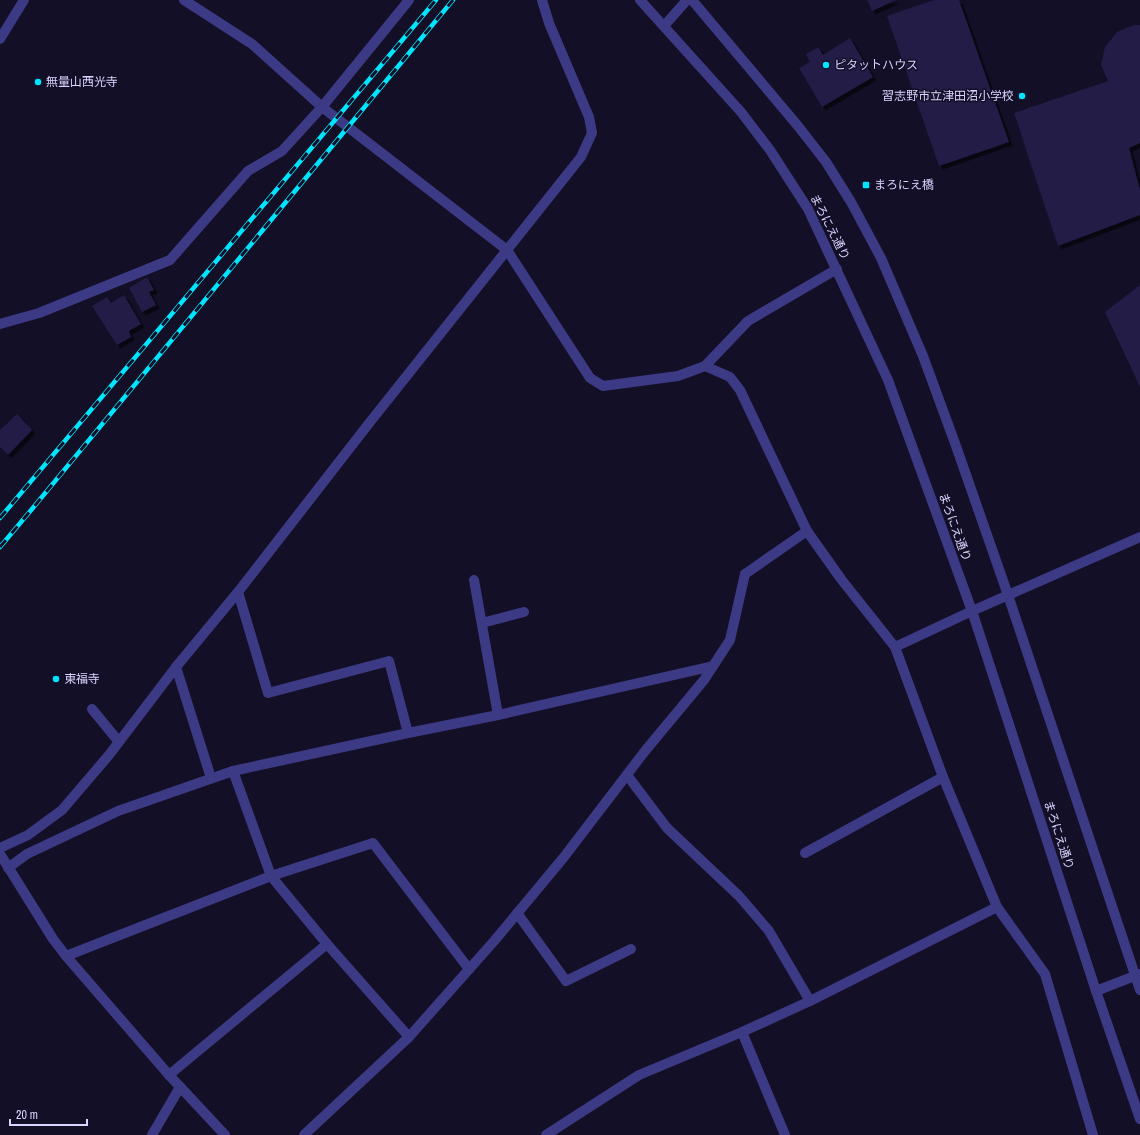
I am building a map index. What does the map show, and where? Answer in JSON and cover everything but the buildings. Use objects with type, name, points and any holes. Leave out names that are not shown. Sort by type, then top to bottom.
[{"type":"street","points":[[0,39],[24,0]]},
{"type":"street","points":[[184,0],[252,44],[322,107],[507,250],[590,378],[603,386],[678,376],[705,366],[748,321],[837,269]]},
{"type":"street","points":[[0,324],[39,313],[170,260],[248,171],[282,151],[322,107],[410,0]]},
{"type":"street","points":[[0,848],[28,835],[62,810],[119,742],[176,667],[238,592],[581,157],[592,133],[589,117],[549,23],[542,0]]},
{"type":"street","name":"まろにえ通り","points":[[640,0],[741,112],[770,150],[808,209],[888,380],[972,610],[1096,991],[1140,1119]]},
{"type":"street","points":[[664,26],[687,0]]},
{"type":"street","points":[[692,0],[798,126],[826,162],[851,202],[881,258],[923,356],[1008,595],[1138,975],[1140,990]]},
{"type":"street","points":[[705,366],[730,377],[740,390],[807,531],[841,579],[895,647],[944,777],[997,907],[1045,974],[1091,1134]]},
{"type":"street","points":[[304,1135],[409,1037],[564,857],[645,751],[704,680],[730,640],[745,574],[807,531]]},
{"type":"street","points":[[895,647],[972,610],[1140,537]]},
{"type":"street","points":[[474,580],[498,715]]},
{"type":"street","points":[[238,592],[268,693],[388,661],[408,733]]},
{"type":"street","points":[[482,623],[524,612]]},
{"type":"street","points":[[8,868],[27,854],[118,811],[233,771],[498,715],[713,666]]},
{"type":"street","points":[[176,667],[211,778]]},
{"type":"street","points":[[92,709],[119,742]]},
{"type":"street","points":[[233,771],[271,876],[327,944],[409,1037]]},
{"type":"street","points":[[627,775],[667,828],[739,896],[769,931],[810,1001]]},
{"type":"street","points":[[805,853],[944,777]]},
{"type":"street","points":[[66,956],[271,876],[373,843],[469,969]]},
{"type":"street","points":[[0,854],[66,956],[180,1087],[225,1135]]},
{"type":"street","points":[[546,1135],[639,1075],[742,1032],[810,1001],[997,907]]},
{"type":"street","points":[[517,913],[566,981],[631,949]]},
{"type":"street","points":[[169,1074],[327,944]]},
{"type":"street","points":[[1096,991],[1138,975]]},
{"type":"street","points":[[742,1032],[785,1135]]},
{"type":"street","points":[[152,1135],[180,1087]]},
{"type":"railway","points":[[0,518],[436,0]]},
{"type":"railway","points":[[0,547],[453,0]]},
{"type":"place","name":"ピタットハウス","points":[[826,65]]},
{"type":"place","name":"無量山西光寺","points":[[38,82]]},
{"type":"place","name":"習志野市立津田沼小学校","points":[[1022,96]]},
{"type":"place","name":"まろにえ橋","points":[[866,185]]},
{"type":"place","name":"東福寺","points":[[56,679]]}]
